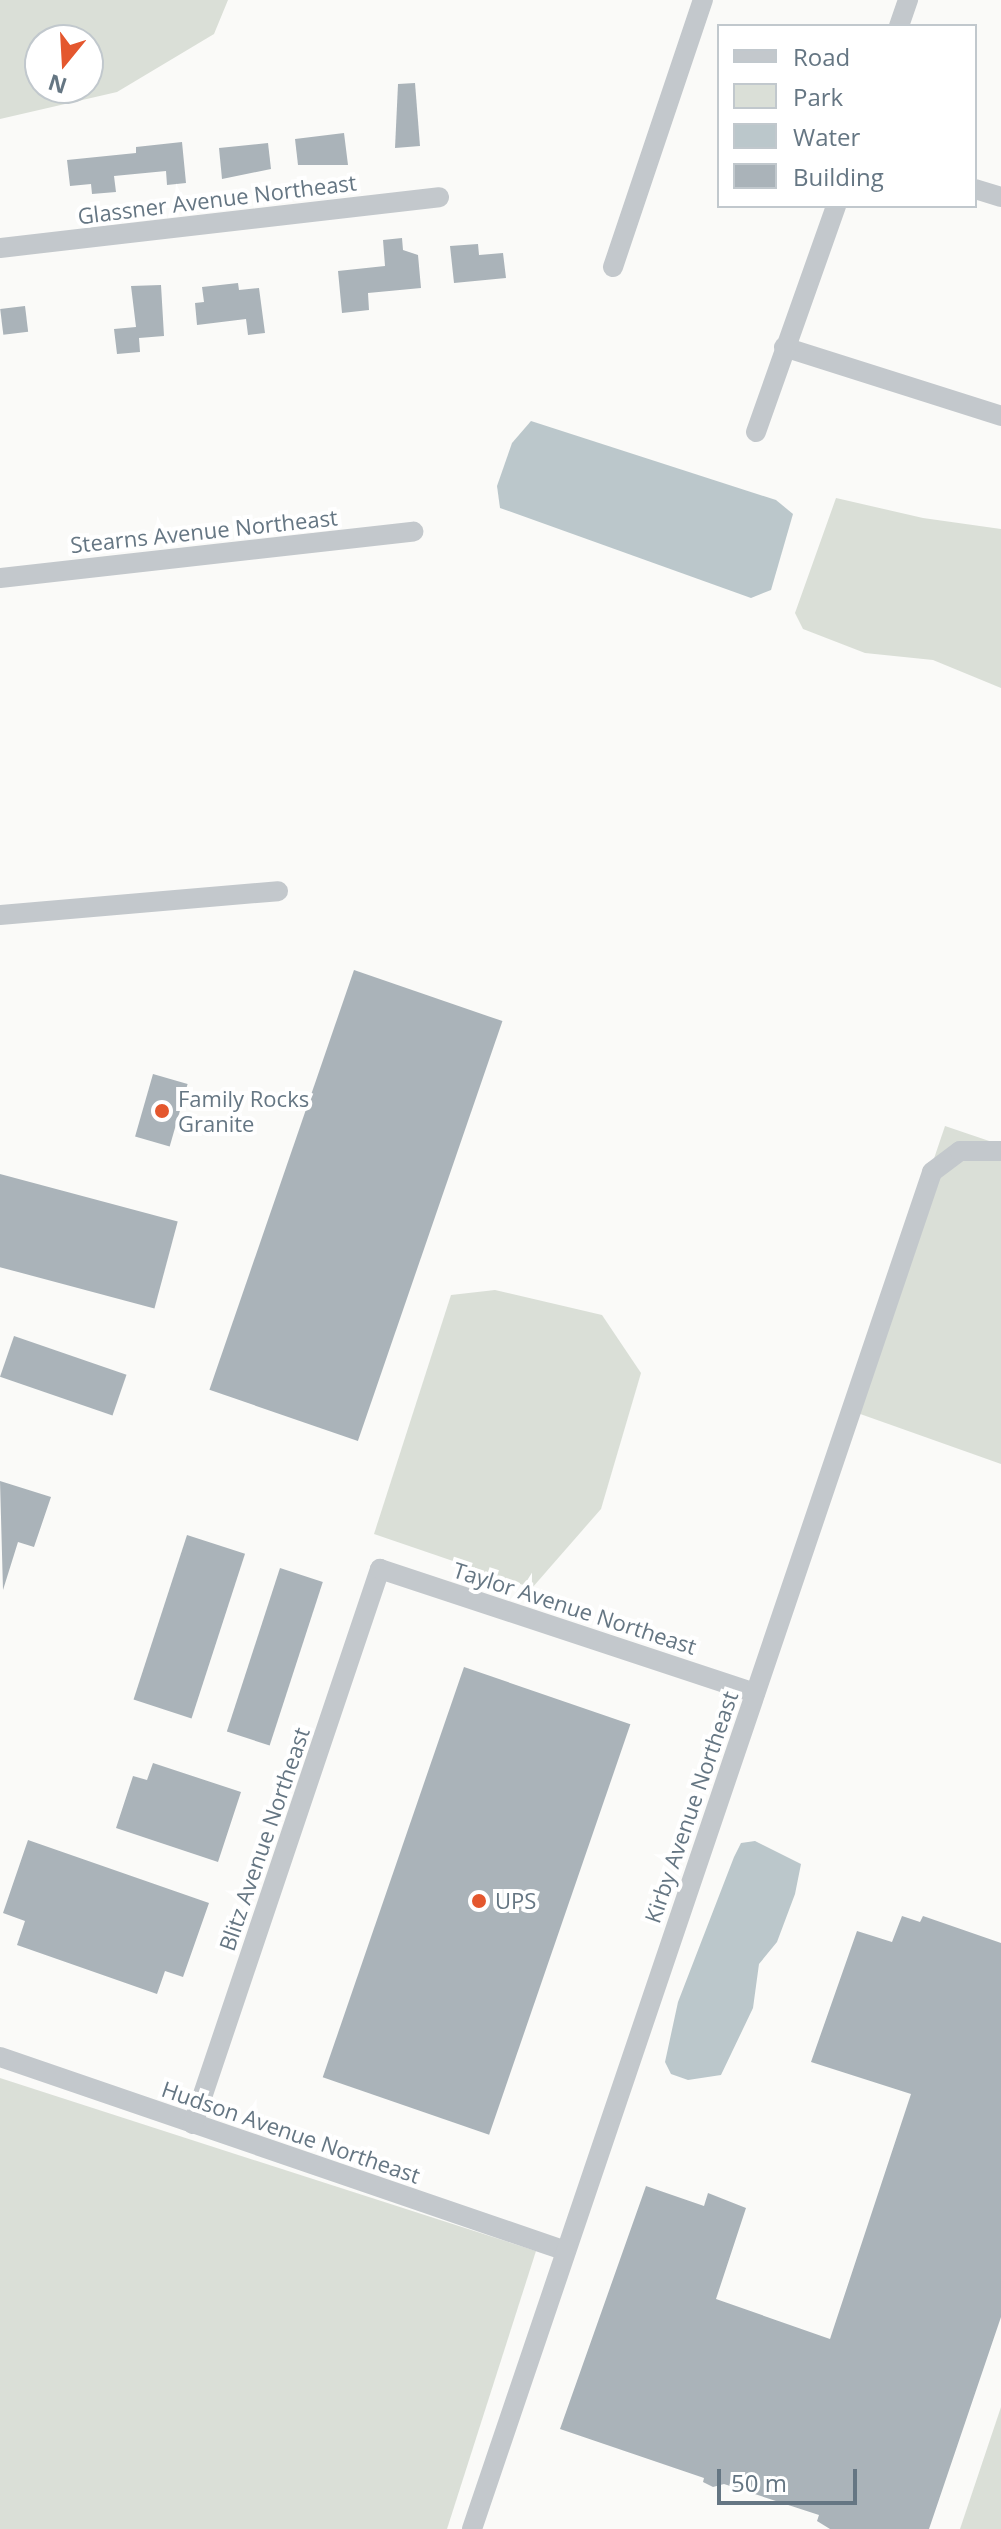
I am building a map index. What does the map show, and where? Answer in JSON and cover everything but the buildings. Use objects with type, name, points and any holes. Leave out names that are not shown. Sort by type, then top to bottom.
[{"type":"street","points":[[613,267],[703,0]]},
{"type":"street","points":[[900,24],[908,0]]},
{"type":"street","points":[[977,190],[1001,197]]},
{"type":"street","name":"Glassner Avenue Northeast","points":[[0,248],[439,197]]},
{"type":"street","points":[[756,432],[835,208]]},
{"type":"street","points":[[784,347],[1001,416]]},
{"type":"street","name":"Stearns Avenue Northeast","points":[[0,578],[413,532]]},
{"type":"street","points":[[0,915],[278,891]]},
{"type":"street","name":"Kirby Avenue Northeast","points":[[472,2529],[932,1172],[960,1151],[1001,1151]]},
{"type":"street","name":"Taylor Avenue Northeast","points":[[380,1569],[755,1693]]},
{"type":"street","name":"Blitz Avenue Northeast","points":[[193,2124],[380,1569]]},
{"type":"street","name":"Hudson Avenue Northeast","points":[[0,2057],[566,2251]]},
{"type":"green space","points":[[0,0],[228,0],[214,34],[117,92],[104,95],[104,24],[24,24],[24,104],[65,104],[0,119]]},
{"type":"green space","points":[[836,498],[923,518],[1001,529],[1001,688],[933,660],[865,653],[803,629],[795,613]]},
{"type":"green space","points":[[945,1126],[1001,1145],[1001,1464],[849,1410]]},
{"type":"green space","points":[[495,1290],[602,1315],[641,1373],[601,1509],[532,1588],[374,1534],[451,1295]]},
{"type":"green space","points":[[0,2078],[536,2251],[447,2529],[0,2529]]},
{"type":"green space","points":[[1001,2407],[1001,2529],[960,2529]]},
{"type":"water","points":[[531,421],[776,500],[793,514],[771,590],[751,598],[500,508],[497,486],[512,443]]},
{"type":"water","points":[[755,1841],[801,1864],[795,1894],[777,1942],[759,1964],[753,2008],[721,2075],[688,2080],[671,2074],[665,2062],[678,2002],[734,1857],[741,1843]]},
{"type":"place","name":"Family Rocks Granite","points":[[162,1111]]},
{"type":"place","name":"UPS","points":[[479,1901]]}]
